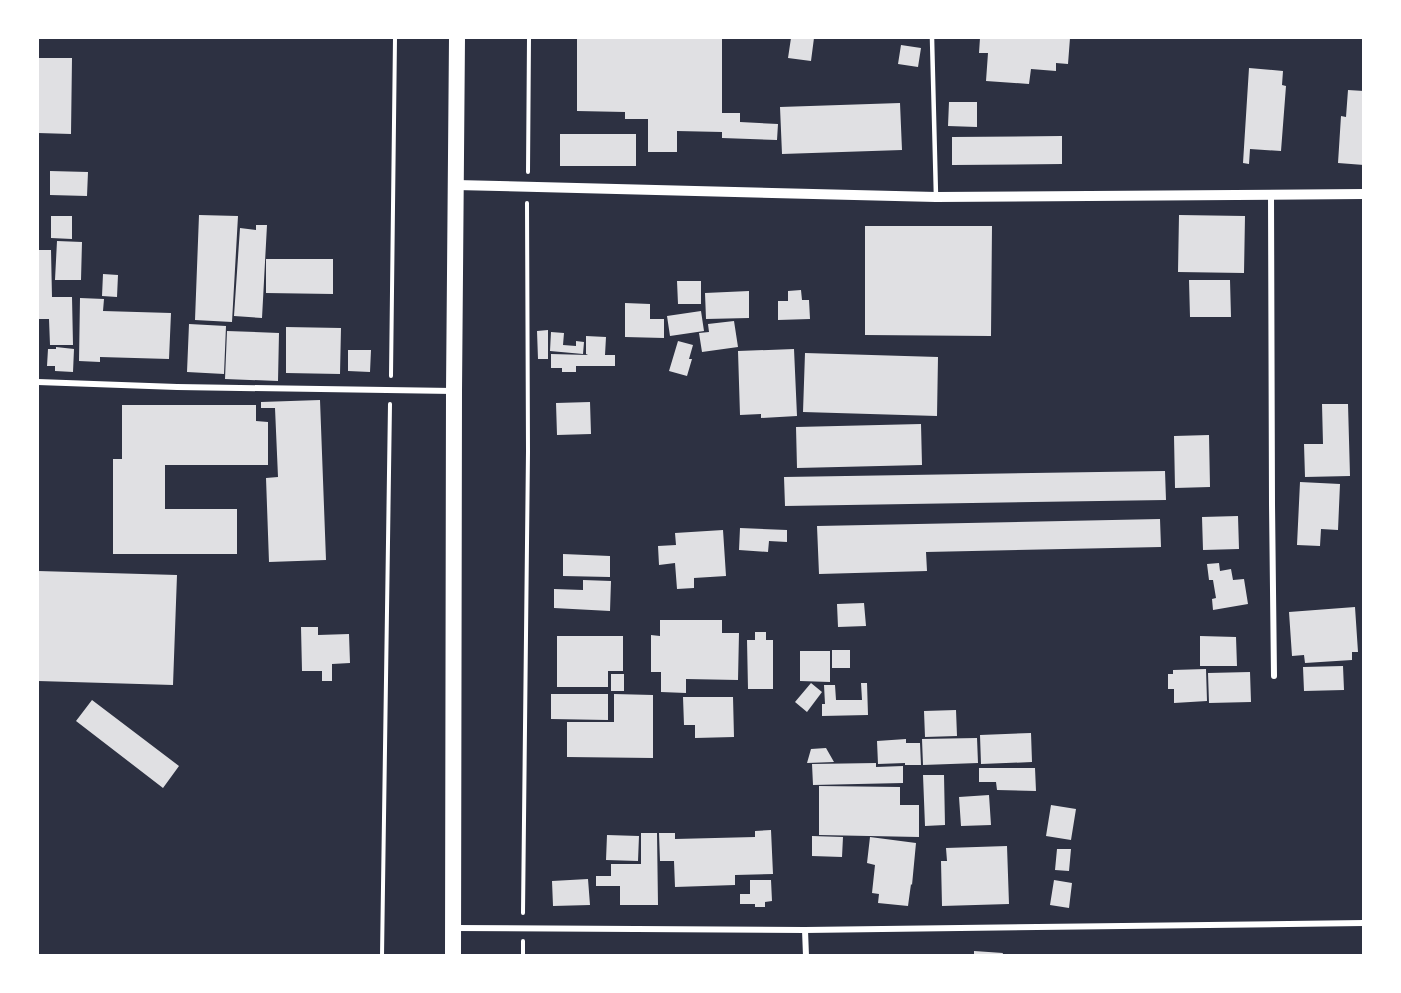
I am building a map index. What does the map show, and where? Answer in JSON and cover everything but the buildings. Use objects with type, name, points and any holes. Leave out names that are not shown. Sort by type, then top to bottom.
[{"type":"highway","points":[[453,956],[457,38]]},
{"type":"street","points":[[456,185],[936,197],[1364,194]]},
{"type":"street","points":[[1271,195],[1274,676]]},
{"type":"street","points":[[38,382],[454,392]]},
{"type":"street","points":[[453,928],[805,930],[1364,923]]},
{"type":"street","points":[[805,930],[806,956]]},
{"type":"lane","points":[[932,38],[936,197]]},
{"type":"path","points":[[382,956],[395,38]]},
{"type":"path","points":[[523,956],[529,38]]}]
